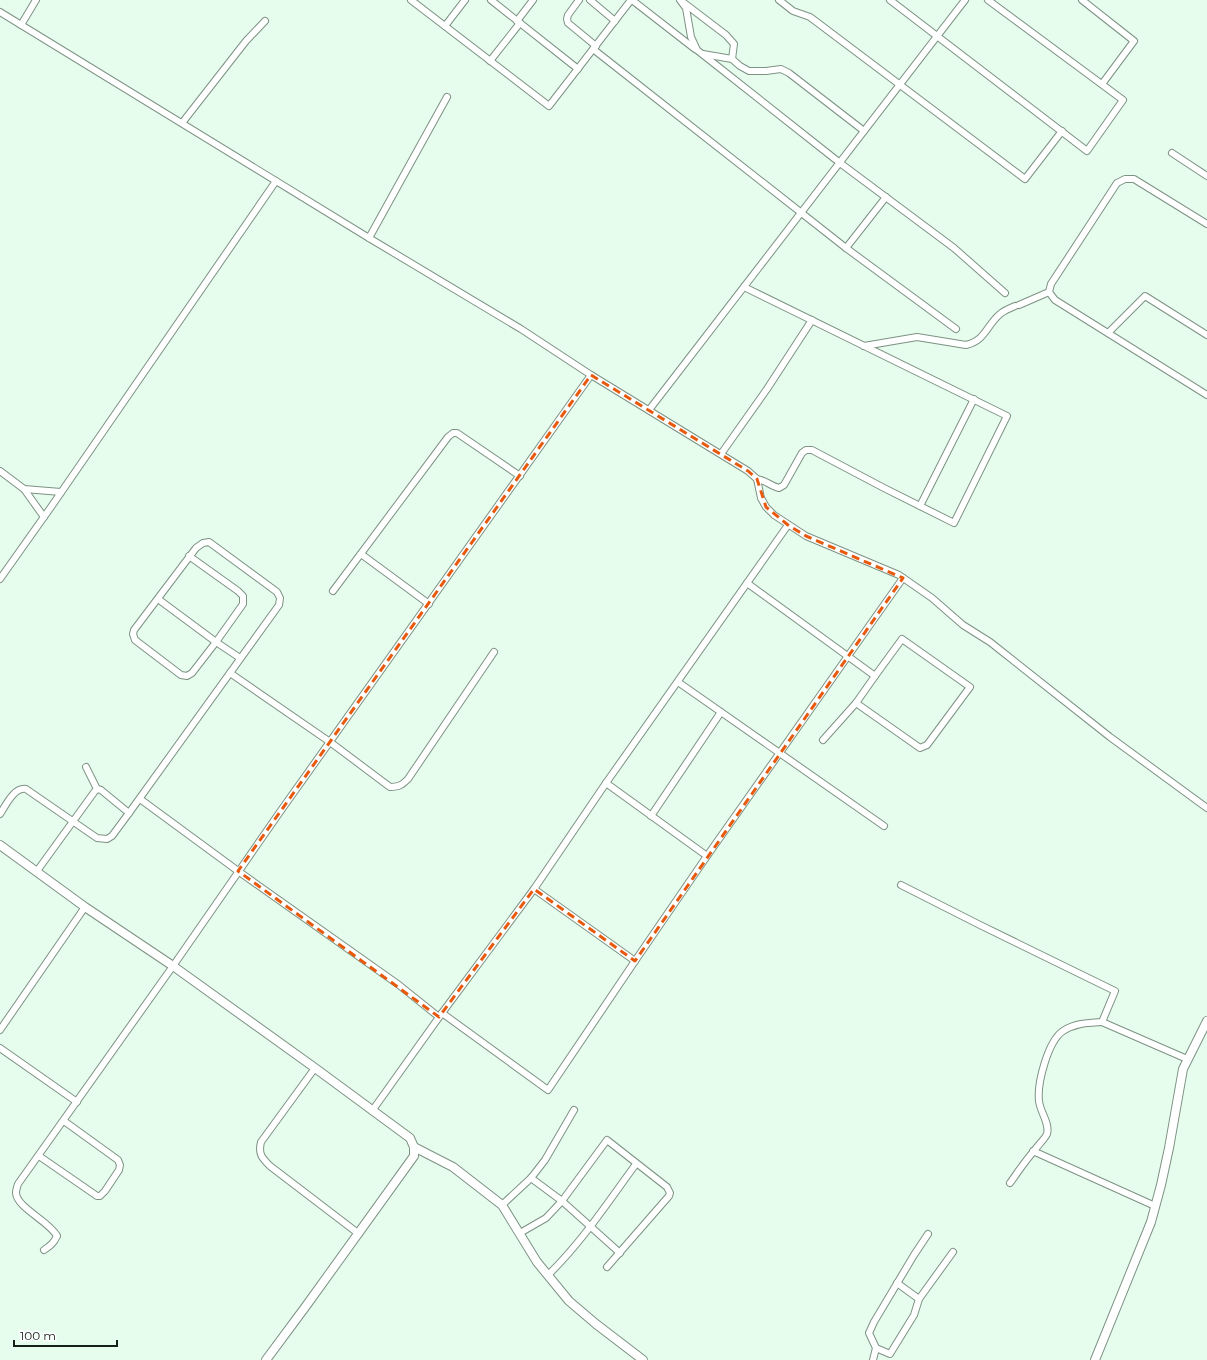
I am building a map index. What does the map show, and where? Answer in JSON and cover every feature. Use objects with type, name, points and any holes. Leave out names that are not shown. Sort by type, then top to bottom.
[{"type":"street","points":[[21,25],[36,0]]},
{"type":"street","points":[[411,0],[549,106],[631,0],[840,163],[954,248],[1004,292]]},
{"type":"street","points":[[445,26],[465,0]]},
{"type":"street","points":[[491,0],[578,69]]},
{"type":"street","points":[[490,60],[519,22],[533,0]]},
{"type":"street","points":[[580,0],[568,15],[568,23],[594,47],[801,213],[956,329]]},
{"type":"street","points":[[590,0],[615,21]]},
{"type":"street","points":[[680,0],[686,8],[692,37],[699,52]]},
{"type":"street","points":[[680,0],[726,35],[734,44],[732,58]]},
{"type":"street","points":[[779,0],[793,11],[810,17],[1025,179],[1062,131]]},
{"type":"street","points":[[890,0],[1087,151],[1124,100],[988,0]]},
{"type":"street","points":[[649,410],[965,0]]},
{"type":"street","points":[[1082,0],[1134,41],[1102,84]]},
{"type":"street","points":[[0,12],[521,329],[591,375],[748,471],[757,479],[779,488],[784,485],[802,453],[806,450],[812,450],[954,523],[1008,416],[744,287]]},
{"type":"street","points":[[182,124],[246,41],[265,21]]},
{"type":"street","points":[[699,52],[732,58],[740,66],[749,71],[781,69],[790,73],[864,131]]},
{"type":"street","points":[[370,238],[447,97]]},
{"type":"street","points":[[1172,154],[1207,176]]},
{"type":"street","points":[[864,346],[917,337],[966,345],[978,342],[1000,314],[1048,292],[1051,284],[1117,183],[1125,179],[1134,179],[1207,224]]},
{"type":"street","points":[[0,579],[44,518],[276,181]]},
{"type":"street","points":[[846,248],[886,197]]},
{"type":"street","points":[[1048,292],[1055,300],[1207,395]]},
{"type":"street","points":[[1108,333],[1145,296],[1207,335]]},
{"type":"street","points":[[721,454],[767,389],[812,320]]},
{"type":"street","points":[[44,1250],[55,1241],[57,1236],[54,1231],[18,1201],[16,1192],[18,1184],[64,1121],[238,871],[591,375]]},
{"type":"street","points":[[920,506],[974,400]]},
{"type":"street","points":[[334,591],[448,437],[453,433],[457,433],[520,476]]},
{"type":"street","points":[[0,471],[24,489],[44,518]]},
{"type":"street","points":[[757,479],[761,498],[774,515],[806,536],[904,578],[932,598],[963,625],[990,642],[1110,737],[1207,808]]},
{"type":"street","points":[[24,489],[61,492]]},
{"type":"street","points":[[372,1111],[534,889],[606,783],[788,525]]},
{"type":"street","points":[[0,814],[12,796],[22,788],[26,789],[97,838],[107,839],[112,836],[140,799],[279,605],[280,598],[277,592],[209,542],[200,544],[190,556],[134,630],[133,634],[135,640],[181,675],[186,676],[192,673],[244,604],[243,596],[238,591],[190,556]]},
{"type":"street","points":[[361,554],[429,604]]},
{"type":"street","points":[[140,799],[238,871],[548,1090],[706,856],[904,578]]},
{"type":"street","points":[[747,583],[876,676]]},
{"type":"street","points":[[158,599],[240,658]]},
{"type":"street","points":[[823,740],[856,702],[902,639],[970,687],[927,745],[920,748],[856,702]]},
{"type":"street","points":[[230,673],[330,742],[390,787],[396,787],[402,785],[408,779],[494,652]]},
{"type":"street","points":[[678,682],[884,826]]},
{"type":"street","points":[[651,816],[721,712]]},
{"type":"street","points":[[86,767],[97,789],[101,790],[129,813]]},
{"type":"street","points":[[606,783],[706,856]]},
{"type":"street","points":[[37,871],[97,789]]},
{"type":"street","points":[[0,845],[315,1068],[410,1138],[414,1147],[414,1156],[359,1234],[266,1360]]},
{"type":"street","points":[[901,885],[985,928],[1115,991],[1102,1022]]},
{"type":"street","points":[[534,889],[635,961]]},
{"type":"street","points":[[0,1030],[85,906]]},
{"type":"street","points":[[1094,1360],[1151,1222],[1169,1148],[1183,1069],[1207,1021]]},
{"type":"street","points":[[1010,1183],[1047,1133],[1046,1123],[1039,1102],[1039,1084],[1041,1072],[1053,1044],[1063,1031],[1073,1026],[1102,1022],[1187,1059]]},
{"type":"street","points":[[0,1048],[77,1102]]},
{"type":"street","points":[[315,1068],[261,1142],[259,1150],[263,1159],[270,1166],[359,1234]]},
{"type":"street","points":[[502,1205],[531,1178],[545,1160],[574,1110]]},
{"type":"street","points":[[39,1156],[96,1196],[100,1196],[105,1191],[119,1170],[120,1165],[118,1160],[64,1121]]},
{"type":"street","points":[[520,1233],[546,1218],[562,1201],[607,1140],[667,1187],[670,1193],[608,1267]]},
{"type":"street","points":[[414,1147],[453,1167],[502,1205],[537,1262],[569,1301],[640,1359]]},
{"type":"street","points":[[1033,1151],[1155,1206]]},
{"type":"street","points":[[548,1275],[563,1261],[591,1226],[636,1164]]},
{"type":"street","points":[[531,1178],[562,1201],[620,1253]]},
{"type":"street","points":[[873,1360],[876,1348],[869,1333],[914,1254],[928,1234]]},
{"type":"street","points":[[876,1348],[890,1354],[914,1315],[919,1299],[953,1252]]},
{"type":"street","points":[[897,1283],[919,1299]]},
{"type":"highlighted area","points":[[591,375],[748,471],[757,479],[766,507],[788,525],[806,536],[903,578],[635,961],[534,889],[439,1017],[238,871]]}]
